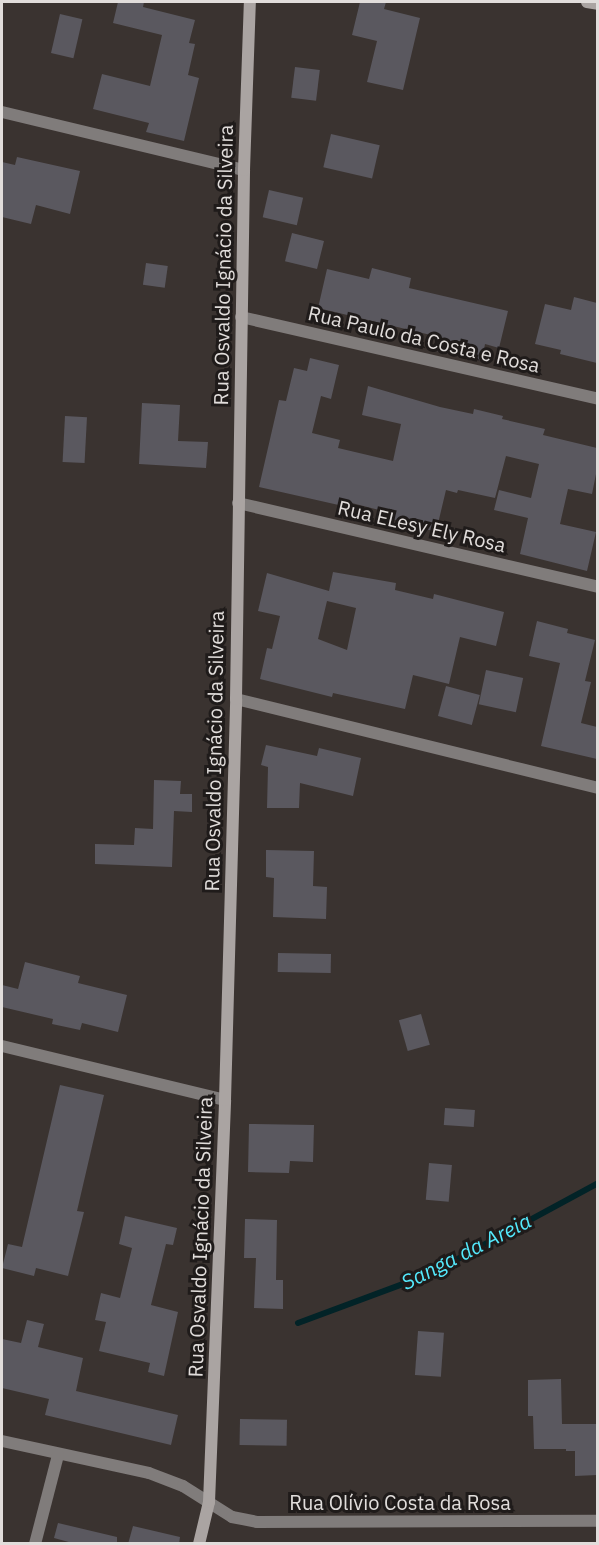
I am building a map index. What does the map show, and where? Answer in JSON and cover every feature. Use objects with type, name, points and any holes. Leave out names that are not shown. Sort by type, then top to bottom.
[{"type":"street","name":"Rua Osvaldo Ignácio da Silveira","points":[[198,1544],[209,1502],[225,1100],[236,699],[244,170],[250,2]]},
{"type":"street","points":[[587,2],[597,4]]},
{"type":"street","points":[[2,112],[244,170]]},
{"type":"street","name":"Rua Paulo da Costa e Rosa","points":[[241,317],[597,399]]},
{"type":"street","name":"Rua ELesy Ely Rosa","points":[[238,503],[597,587]]},
{"type":"street","points":[[236,699],[597,788]]},
{"type":"street","points":[[2,1046],[225,1100]]},
{"type":"street","name":"Rua Olívio Costa da Rosa","points":[[2,1440],[58,1455],[149,1473],[183,1486],[232,1517],[256,1522],[597,1521]]},
{"type":"street","points":[[35,1544],[58,1455]]},
{"type":"building","points":[[118,2],[144,2],[143,7],[195,20],[189,43],[195,44],[188,75],[199,78],[184,141],[146,132],[149,123],[93,109],[102,74],[150,86],[162,35],[113,23]]},
{"type":"building","points":[[360,2],[386,2],[384,9],[420,18],[403,90],[367,82],[377,41],[352,35]]},
{"type":"building","points":[[60,14],[82,19],[73,58],[51,53]]},
{"type":"building","points":[[295,67],[320,70],[316,101],[291,98]]},
{"type":"building","points":[[331,134],[380,145],[372,178],[323,167]]},
{"type":"building","points":[[17,157],[80,171],[70,214],[36,205],[31,224],[2,217],[2,162],[15,165]]},
{"type":"building","points":[[269,190],[303,198],[297,225],[263,217]]},
{"type":"building","points":[[292,233],[324,241],[317,269],[285,261]]},
{"type":"building","points":[[146,263],[168,266],[165,288],[143,285]]},
{"type":"building","points":[[372,268],[411,278],[409,288],[508,311],[499,348],[485,344],[482,361],[436,351],[439,337],[318,308],[327,269],[369,279]]},
{"type":"building","points":[[574,297],[597,303],[597,363],[560,354],[561,350],[535,344],[545,304],[571,310]]},
{"type":"building","points":[[310,358],[339,365],[331,399],[321,396],[312,433],[340,440],[338,448],[393,461],[401,424],[362,415],[368,386],[440,407],[473,414],[474,409],[503,416],[502,419],[545,429],[543,435],[597,448],[597,469],[592,494],[568,489],[560,524],[596,532],[587,571],[520,554],[528,518],[494,510],[499,490],[531,498],[539,464],[506,456],[495,498],[458,490],[457,493],[446,490],[436,532],[382,516],[383,511],[344,501],[343,506],[259,487],[279,400],[286,401],[294,368],[307,371]]},
{"type":"building","points":[[142,403],[180,405],[178,441],[208,442],[206,468],[139,464]]},
{"type":"building","points":[[65,416],[87,417],[85,463],[63,462]]},
{"type":"building","points":[[333,572],[396,583],[395,590],[433,599],[434,594],[504,612],[496,646],[460,637],[449,684],[413,675],[405,709],[333,693],[332,697],[260,679],[267,648],[272,649],[280,616],[258,611],[267,573],[329,591]],"holes":[[[327,601],[356,608],[347,650],[318,639]]]},
{"type":"building","points":[[537,621],[568,629],[567,633],[595,640],[585,681],[591,682],[581,723],[597,727],[597,759],[541,746],[560,663],[529,656]]},
{"type":"building","points":[[486,670],[523,678],[516,712],[479,704]]},
{"type":"building","points":[[446,686],[480,695],[472,725],[438,716]]},
{"type":"building","points":[[266,745],[317,756],[319,748],[361,758],[353,796],[300,783],[299,808],[267,808],[268,767],[261,765]]},
{"type":"building","points":[[154,780],[181,781],[180,794],[192,794],[192,812],[174,811],[172,867],[95,864],[95,844],[134,845],[135,828],[153,829]]},
{"type":"building","points":[[266,850],[314,851],[313,886],[327,887],[326,919],[273,917],[274,878],[266,877]]},
{"type":"building","points":[[278,953],[331,954],[331,973],[278,972]]},
{"type":"building","points":[[25,962],[80,976],[78,983],[127,995],[118,1032],[82,1023],[80,1030],[52,1024],[53,1019],[2,1007],[2,985],[18,989]]},
{"type":"building","points":[[421,1014],[430,1045],[408,1051],[399,1020]]},
{"type":"building","points":[[60,1085],[104,1095],[77,1211],[84,1212],[68,1276],[36,1268],[34,1276],[2,1268],[8,1244],[22,1247]]},
{"type":"building","points":[[445,1108],[475,1110],[474,1127],[444,1125]]},
{"type":"building","points":[[249,1124],[314,1125],[313,1162],[290,1161],[289,1173],[248,1172]]},
{"type":"building","points":[[429,1163],[452,1165],[449,1202],[426,1200]]},
{"type":"building","points":[[125,1216],[177,1228],[173,1245],[166,1244],[151,1305],[178,1312],[164,1376],[148,1372],[150,1363],[99,1351],[106,1322],[95,1320],[101,1293],[120,1298],[132,1248],[119,1244]]},
{"type":"building","points":[[245,1219],[277,1220],[276,1280],[283,1280],[283,1309],[254,1308],[256,1258],[244,1258]]},
{"type":"building","points":[[27,1320],[44,1324],[38,1347],[83,1358],[76,1391],[178,1415],[171,1445],[45,1415],[49,1399],[2,1388],[2,1339],[21,1343]]},
{"type":"building","points":[[418,1331],[444,1333],[441,1377],[415,1375]]},
{"type":"building","points":[[561,1379],[562,1424],[597,1424],[597,1475],[575,1476],[575,1451],[534,1449],[533,1416],[528,1416],[528,1380]]},
{"type":"building","points":[[240,1419],[287,1420],[287,1446],[240,1445]]},
{"type":"building","points":[[58,1523],[117,1537],[117,1544],[76,1544],[54,1538]]},
{"type":"building","points":[[133,1526],[180,1537],[179,1544],[128,1544]]},
{"type":"waterway","name":"Sanga da Areia","points":[[298,1323],[430,1274],[598,1183]]}]
